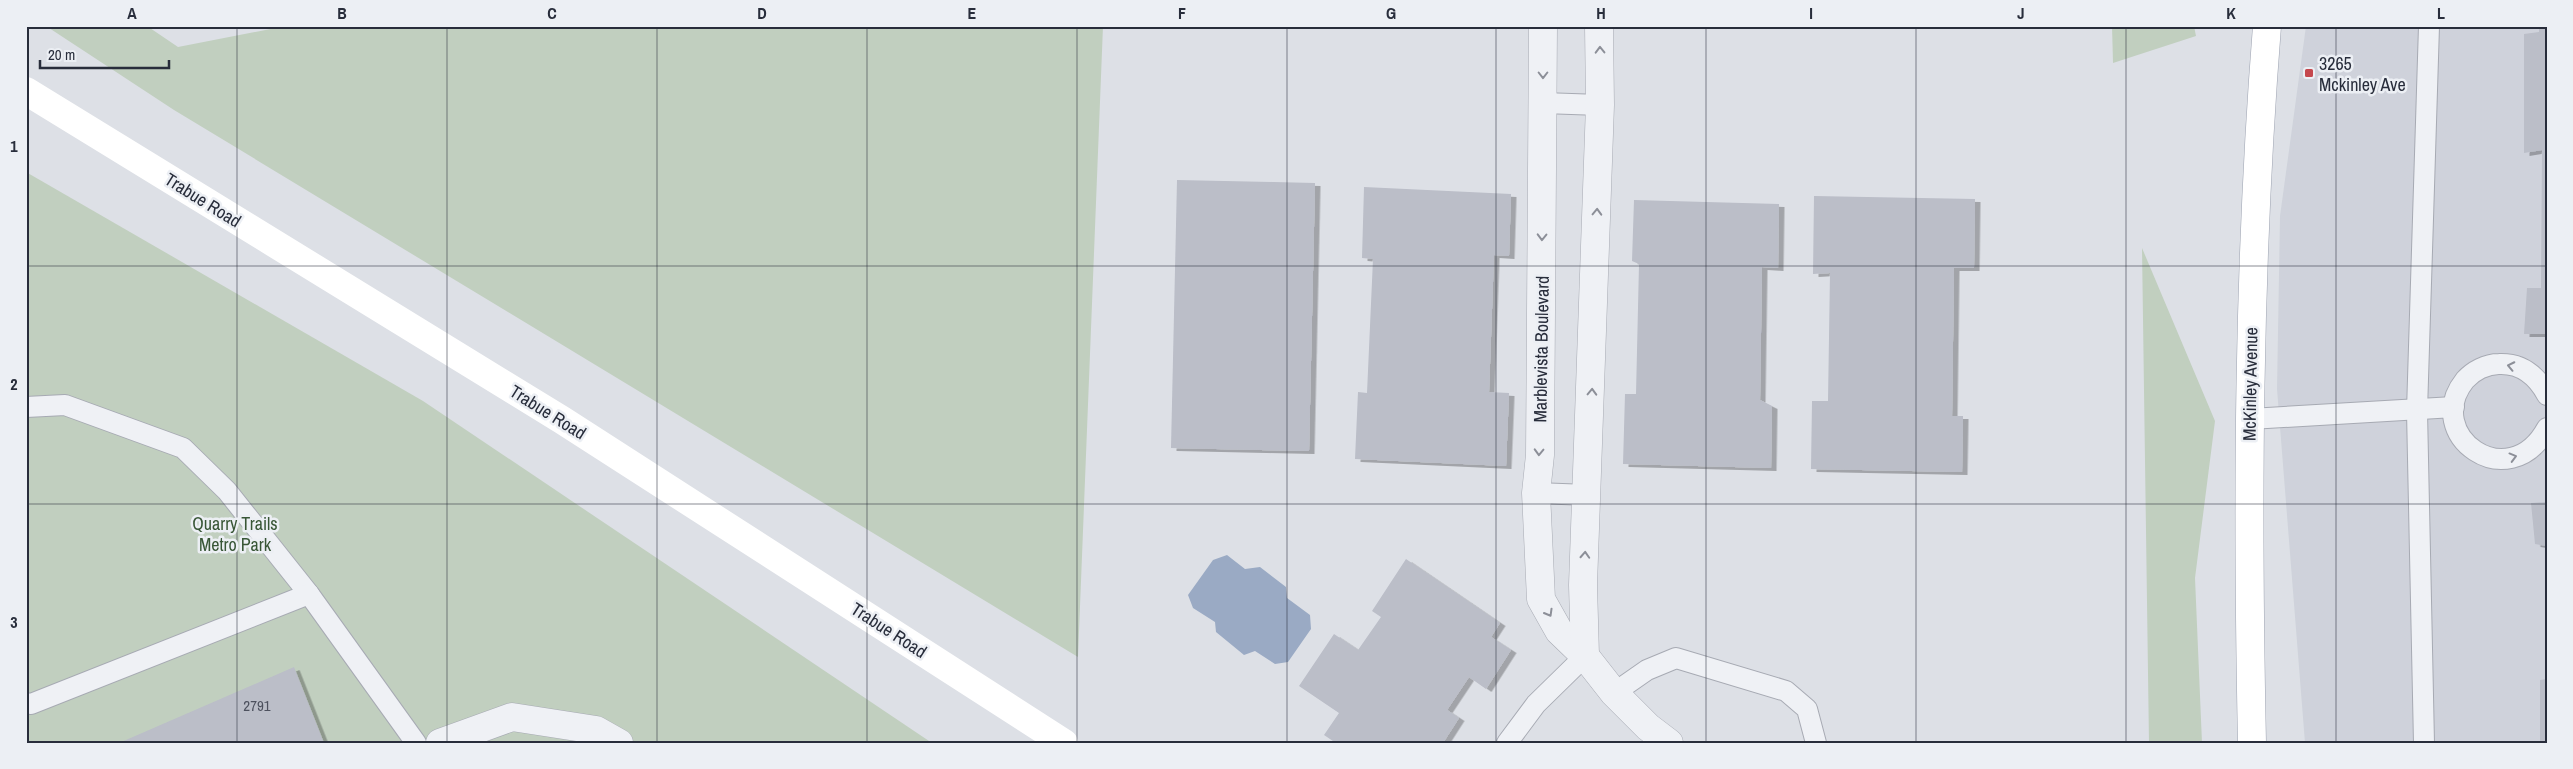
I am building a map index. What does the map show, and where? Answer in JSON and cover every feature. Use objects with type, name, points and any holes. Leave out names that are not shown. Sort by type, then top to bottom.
[{"type":"main road","name":"McKinley Avenue","points":[[2252,743],[2250,419],[2252,270],[2267,26]]},
{"type":"main road","name":"Trabue Road","points":[[26,91],[570,426],[1064,743]]},
{"type":"street","name":"Marblevista Boulevard","points":[[1543,26],[1540,455],[1536,493],[1541,599],[1559,631],[1585,656],[1614,693],[1666,742]]},
{"type":"street","points":[[1585,656],[1584,585],[1600,105],[1599,26]]},
{"type":"street","points":[[440,743],[512,717],[596,730],[619,743]]},
{"type":"lane","points":[[2424,743],[2417,410],[2429,26]]},
{"type":"lane","points":[[1543,103],[1600,105]]},
{"type":"lane","points":[[2547,395],[2540,383],[2528,372],[2514,365],[2498,364],[2482,367],[2469,376],[2459,389],[2454,407],[2454,420],[2461,438],[2469,448],[2491,458],[2514,458],[2528,452],[2540,441],[2547,428]]},
{"type":"lane","points":[[26,407],[66,405],[183,448],[227,491],[309,594],[416,743]]},
{"type":"lane","points":[[2250,419],[2454,407]]},
{"type":"lane","points":[[1536,493],[1588,495]]},
{"type":"lane","points":[[26,703],[31,704],[309,594]]},
{"type":"lane","points":[[1508,743],[1536,704],[1585,656]]},
{"type":"lane","points":[[1614,693],[1647,670],[1676,658],[1786,691],[1806,709],[1816,743]]},
{"type":"shaded area","points":[[2306,26],[2547,26],[2547,743],[2305,743],[2277,389],[2280,216]]},
{"type":"green space","points":[[46,26],[147,26],[178,47],[286,26],[1103,26],[1078,657],[174,110]]},
{"type":"green space","points":[[2112,26],[2194,26],[2196,36],[2113,63]]},
{"type":"green space","name":"Quarry Trails Metro Park","points":[[26,172],[423,401],[932,743],[26,743]]},
{"type":"green space","points":[[2142,248],[2215,421],[2195,578],[2202,743],[2149,743]]},
{"type":"water","points":[[1227,555],[1245,569],[1260,567],[1286,587],[1287,598],[1310,615],[1311,629],[1288,662],[1275,664],[1255,651],[1244,655],[1216,632],[1215,622],[1193,608],[1188,595],[1213,560]]},
{"type":"building","points":[[2539,26],[2547,26],[2547,334],[2524,334],[2527,288],[2541,288],[2542,150],[2524,153],[2524,34],[2539,32]]},
{"type":"building","points":[[1177,180],[1315,183],[1309,451],[1171,448]]},
{"type":"building","points":[[1364,187],[1511,194],[1509,256],[1494,255],[1489,392],[1509,393],[1506,466],[1355,459],[1358,392],[1367,393],[1373,259],[1362,258]]},
{"type":"building","points":[[1814,196],[1975,199],[1974,268],[1954,268],[1952,416],[1963,416],[1962,472],[1811,469],[1812,401],[1828,401],[1830,273],[1813,274]]},
{"type":"building","points":[[1634,200],[1779,204],[1778,268],[1762,267],[1760,400],[1772,406],[1771,468],[1623,464],[1625,394],[1636,394],[1639,264],[1632,261]]},
{"type":"building","points":[[2547,502],[2547,546],[2535,544],[2531,503]]},
{"type":"building","points":[[1406,559],[1500,623],[1491,637],[1511,650],[1486,689],[1469,677],[1447,710],[1459,718],[1443,743],[1336,743],[1324,735],[1339,713],[1299,686],[1334,634],[1358,650],[1381,617],[1372,611]]},
{"type":"building","points":[[294,667],[324,743],[119,743]]},
{"type":"building","points":[[2547,679],[2547,743],[2540,743],[2540,680]]},
{"type":"place","name":"3265 Mckinley Ave","points":[[2309,73]]}]
